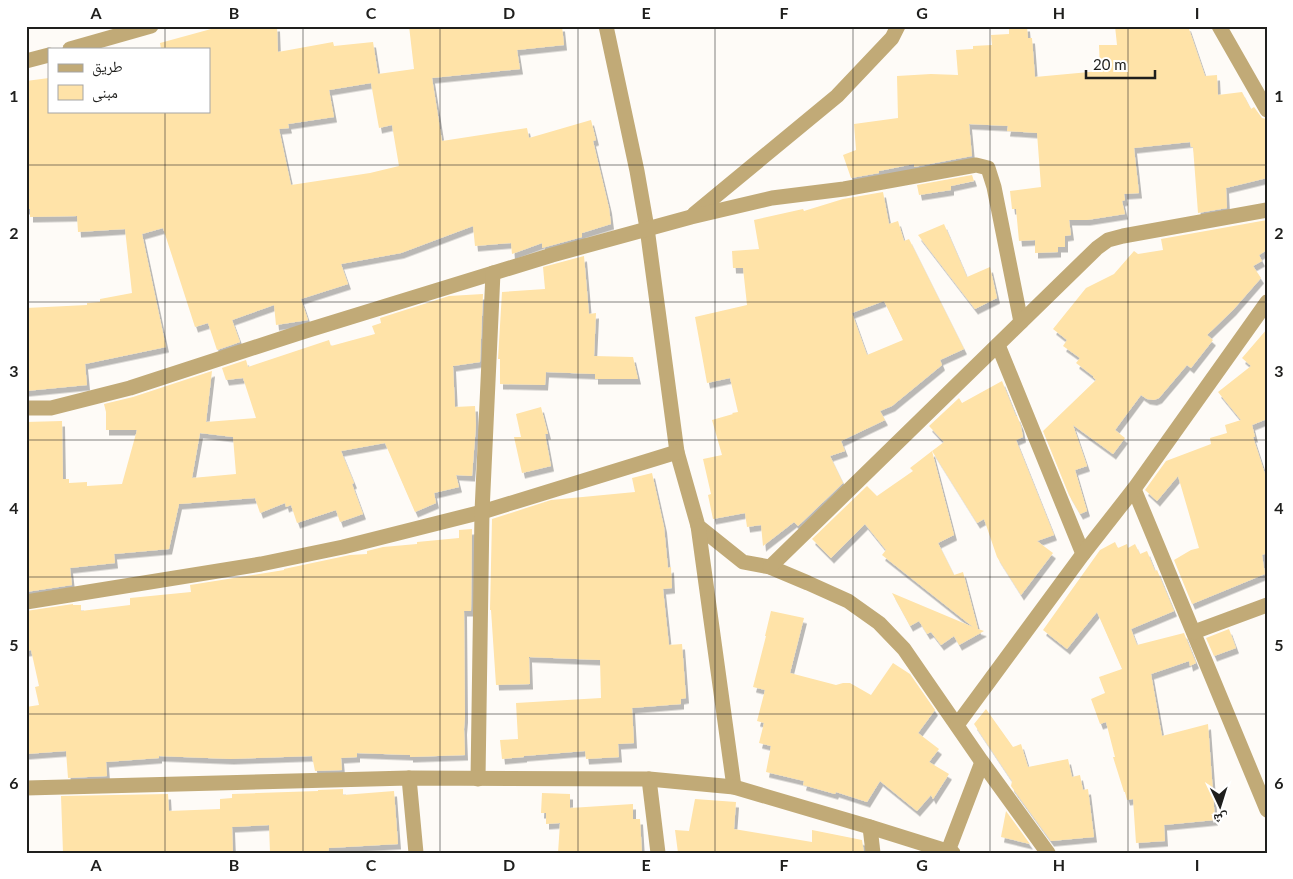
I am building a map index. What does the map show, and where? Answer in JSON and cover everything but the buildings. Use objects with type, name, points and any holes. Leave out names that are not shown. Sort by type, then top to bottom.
[{"type":"street","points":[[74,48],[151,26]]},
{"type":"street","points":[[606,26],[638,171],[677,452],[698,526],[734,787]]},
{"type":"street","points":[[691,217],[837,96],[892,38],[898,26]]},
{"type":"street","points":[[1219,26],[1267,110]]},
{"type":"street","points":[[26,61],[48,55]]},
{"type":"street","points":[[26,408],[51,408],[130,388],[302,332],[552,255],[647,228],[772,198],[844,189],[976,165],[988,168],[994,187],[1021,322]]},
{"type":"street","points":[[770,567],[1097,248],[1108,240],[1267,210]]},
{"type":"street","points":[[478,779],[482,512],[493,273]]},
{"type":"street","points":[[957,726],[1083,554],[1134,489],[1267,302]]},
{"type":"street","points":[[998,344],[1083,554]]},
{"type":"street","points":[[26,602],[261,564],[343,547],[482,512],[677,452]]},
{"type":"street","points":[[1134,489],[1267,810]]},
{"type":"street","points":[[698,526],[744,562],[770,567],[808,582],[848,601],[879,623],[904,649],[1048,853]]},
{"type":"street","points":[[1194,632],[1267,605]]},
{"type":"street","points":[[26,788],[409,778],[650,779],[734,787],[950,852],[982,762]]},
{"type":"street","points":[[409,778],[416,853]]},
{"type":"street","points":[[650,779],[658,853]]},
{"type":"street","points":[[870,827],[873,853]]}]
